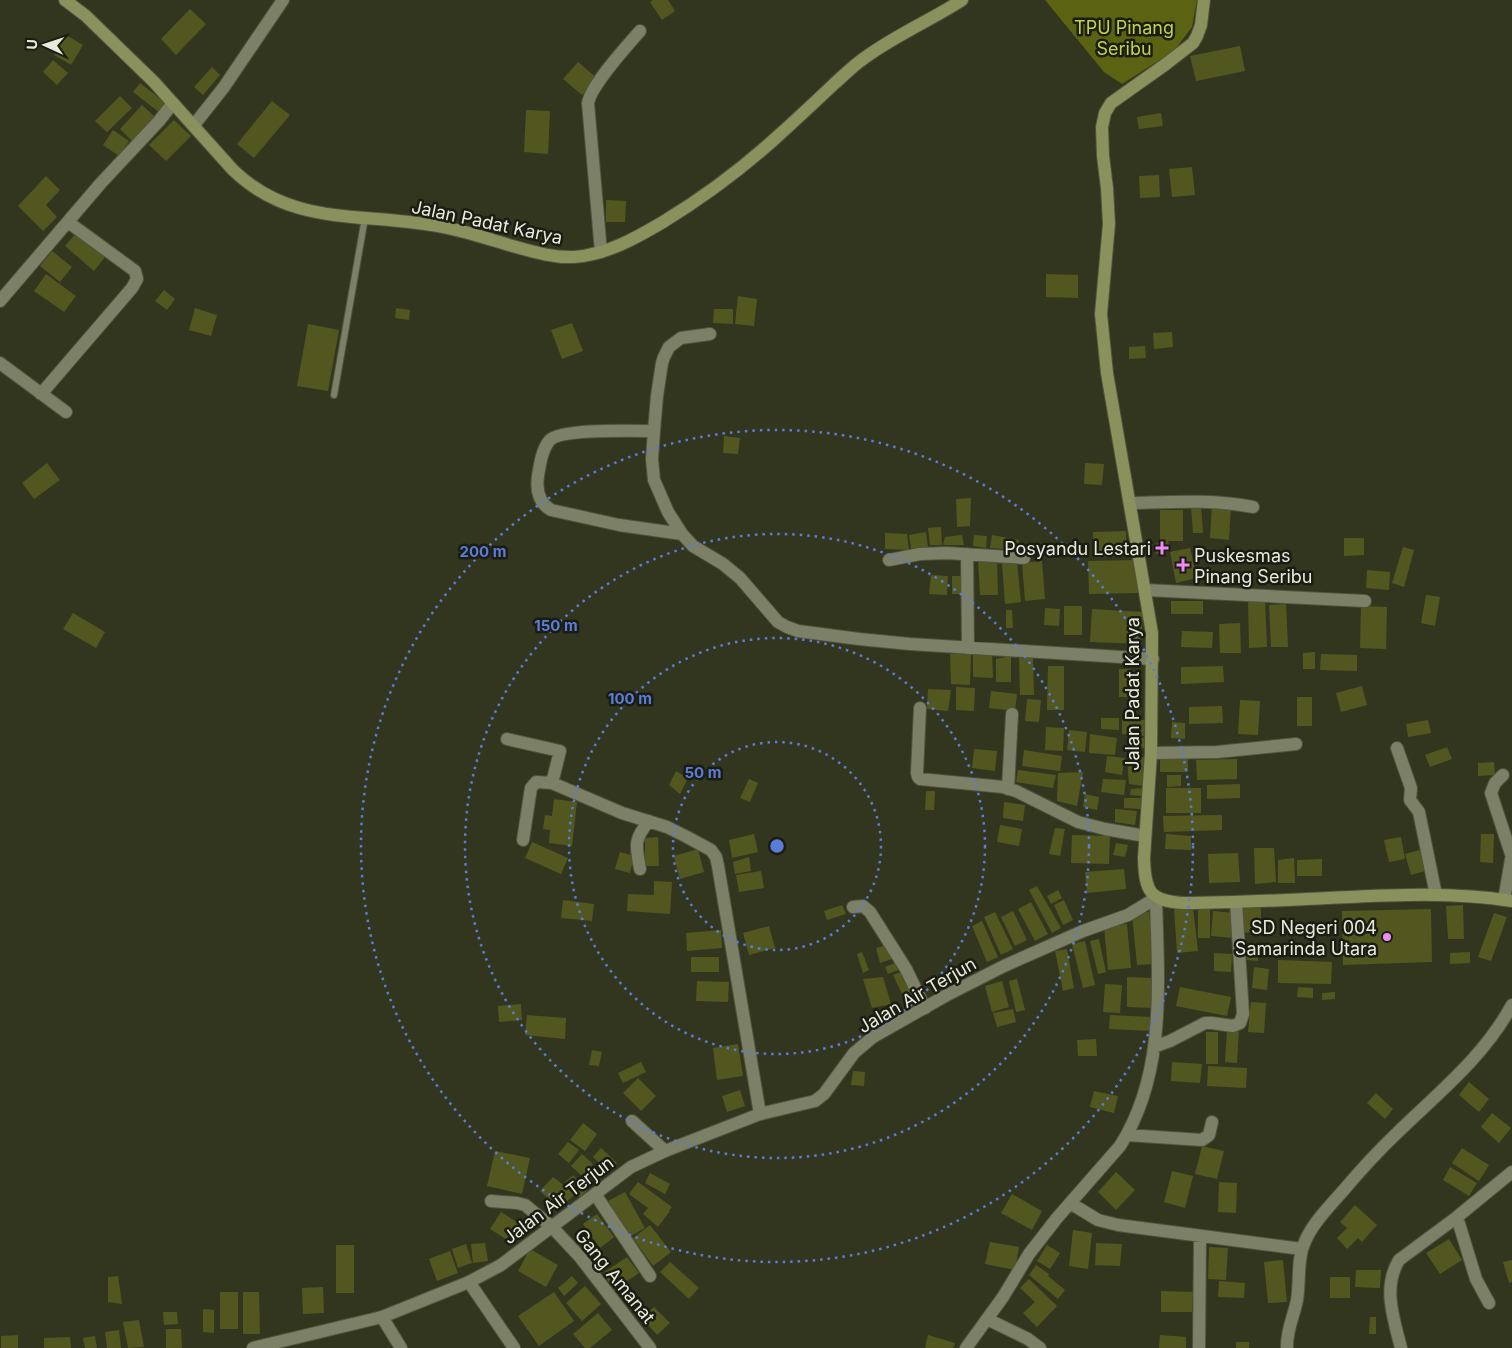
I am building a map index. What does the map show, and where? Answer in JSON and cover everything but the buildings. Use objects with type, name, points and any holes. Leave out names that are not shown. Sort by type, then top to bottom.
[{"type":"main road","name":"Jalan Padat Karya","points":[[65,0],[86,16],[154,82],[242,179],[268,197],[297,208],[319,213],[431,224],[552,256],[574,257],[601,252],[620,245],[690,206],[731,176],[771,142],[858,62],[962,0]]},
{"type":"main road","name":"Jalan Padat Karya","points":[[1156,898],[1151,892],[1146,878],[1144,858],[1151,753],[1152,633],[1108,373],[1101,314],[1109,234],[1102,136],[1103,119],[1108,107],[1193,43],[1201,24],[1204,0]]},
{"type":"main road","points":[[1156,898],[1164,901],[1184,903],[1436,895],[1475,896],[1508,900]]},
{"type":"street","points":[[194,125],[224,86],[283,0]]},
{"type":"street","points":[[601,252],[588,103],[591,93],[640,31]]},
{"type":"street","points":[[0,301],[100,183],[159,121],[173,103]]},
{"type":"street","points":[[41,394],[137,280],[135,271],[68,222]]},
{"type":"street","points":[[710,334],[684,336],[675,341],[667,351],[662,363],[654,431],[652,474],[668,512],[682,534],[693,546],[723,564],[740,578],[778,622],[787,627],[805,632],[859,640],[1153,659]]},
{"type":"street","points":[[0,363],[66,412]]},
{"type":"street","points":[[654,431],[574,432],[556,436],[549,441],[541,461],[537,487],[544,505],[551,510],[619,525],[682,534]]},
{"type":"street","points":[[1131,503],[1196,501],[1253,507]]},
{"type":"street","points":[[889,560],[920,554],[967,554],[1024,558]]},
{"type":"street","points":[[967,554],[968,648]]},
{"type":"street","points":[[1146,590],[1365,601]]},
{"type":"street","points":[[920,708],[918,777],[922,779],[994,786],[1016,791],[1078,822],[1145,836]]},
{"type":"street","points":[[1008,789],[1012,714]]},
{"type":"street","points":[[507,739],[560,750],[552,783]]},
{"type":"street","points":[[1151,753],[1217,752],[1296,744]]},
{"type":"street","points":[[1397,748],[1411,788],[1410,800],[1419,812],[1436,895]]},
{"type":"street","points":[[1503,775],[1495,783],[1491,793],[1512,854],[1508,900]]},
{"type":"street","points":[[524,840],[531,788],[536,782],[552,783],[622,813],[667,827],[711,850],[716,857],[760,1114]]},
{"type":"street","points":[[640,869],[637,849],[638,836],[649,821]]},
{"type":"street","points":[[966,1348],[1056,1218],[1120,1146],[1141,1103],[1154,1047],[1158,1006],[1159,972],[1156,898]]},
{"type":"street","name":"Jalan Air Terjun","points":[[253,1348],[382,1317],[469,1282],[501,1265],[632,1167],[665,1150],[760,1114],[801,1105],[820,1098],[849,1059],[874,1037],[947,995],[1013,962],[1084,931],[1128,915],[1156,898]]},
{"type":"street","points":[[1154,1047],[1205,1023],[1232,1026],[1240,1023],[1243,1014],[1236,902]]},
{"type":"street","points":[[853,907],[863,906],[870,912],[906,969],[925,1008]]},
{"type":"street","points":[[1287,1348],[1287,1337],[1297,1300],[1302,1249],[1310,1231],[1345,1188],[1396,1134],[1451,1083],[1498,1030],[1512,1005]]},
{"type":"street","points":[[632,1121],[665,1150]]},
{"type":"street","points":[[1127,1135],[1202,1140],[1209,1136],[1212,1122]]},
{"type":"street","points":[[1401,1348],[1389,1288],[1392,1272],[1399,1260],[1458,1217],[1512,1172]]},
{"type":"street","points":[[595,1194],[650,1276]]},
{"type":"street","name":"Gang Amanat","points":[[491,1201],[525,1205],[552,1227],[580,1257],[650,1348]]},
{"type":"street","points":[[1070,1203],[1088,1216],[1105,1223],[1302,1249]]},
{"type":"street","points":[[1458,1217],[1476,1279],[1489,1303]]},
{"type":"street","points":[[1198,1348],[1200,1236]]},
{"type":"street","points":[[469,1282],[514,1348]]},
{"type":"street","points":[[382,1317],[401,1348]]},
{"type":"street","points":[[987,1319],[1040,1348]]},
{"type":"lane","points":[[334,395],[364,218]]},
{"type":"green space","name":"TPU Pinang Seribu","points":[[1045,0],[1197,0],[1192,27],[1174,51],[1122,84],[1104,72]]},
{"type":"place","name":"Posyandu Lestari","points":[[1162,548]]},
{"type":"place","name":"Puskesmas Pinang Seribu","points":[[1183,565]]},
{"type":"place","name":"SD Negeri 004 Samarinda Utara","points":[[1387,937]]}]
